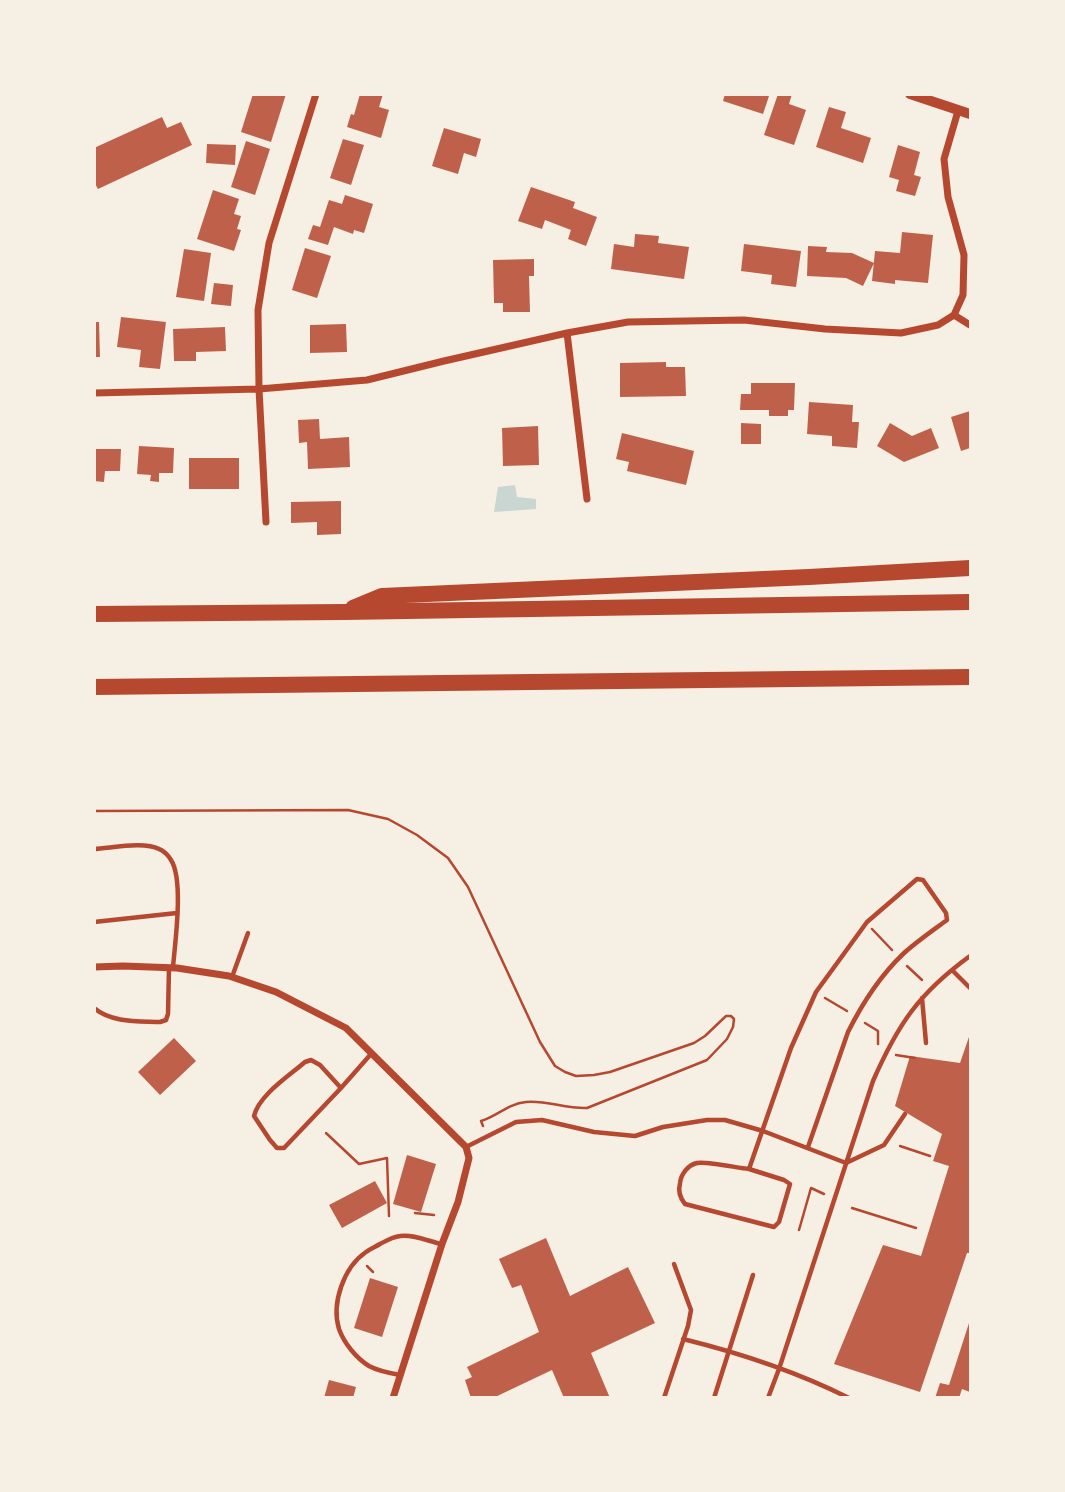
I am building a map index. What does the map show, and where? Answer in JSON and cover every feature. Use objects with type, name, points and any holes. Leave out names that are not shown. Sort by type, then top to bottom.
[{"type":"highway","points":[[344,612],[382,596],[809,578],[971,568]]},
{"type":"highway","points":[[94,614],[971,602]]},
{"type":"highway","points":[[915,677],[971,684]]},
{"type":"highway","points":[[94,687],[971,677]]},
{"type":"street","points":[[266,522],[258,310],[269,243],[316,94]]},
{"type":"street","points":[[910,94],[971,114]]},
{"type":"street","points":[[94,393],[259,389],[367,380],[567,333],[628,322],[744,320],[825,329],[901,333],[938,325],[954,315],[963,295],[964,255],[948,197],[944,159],[958,111]]},
{"type":"street","points":[[954,315],[971,325]]},
{"type":"street","points":[[567,333],[587,499]]},
{"type":"street","points":[[94,967],[171,968],[232,977],[276,992],[346,1028],[466,1147],[469,1158],[458,1202],[393,1398]]},
{"type":"lane","points":[[94,849],[146,845],[160,849],[171,859],[177,877],[177,913],[166,1020],[160,1022],[114,1019],[94,1009]]},
{"type":"lane","points":[[749,1169],[791,1048],[816,992],[867,922],[917,879],[923,880],[946,913],[947,919],[902,955],[878,982],[856,1017],[848,1032],[807,1147]]},
{"type":"lane","points":[[94,922],[177,913]]},
{"type":"lane","points":[[232,977],[248,933]]},
{"type":"lane","points":[[768,1398],[873,1081],[889,1045],[922,998],[971,956]]},
{"type":"lane","points":[[952,970],[971,988]]},
{"type":"lane","points":[[922,998],[926,1043]]},
{"type":"lane","points":[[341,1088],[320,1065],[311,1060],[305,1062],[264,1098],[256,1107],[254,1116],[277,1148],[284,1147],[341,1088],[371,1054]]},
{"type":"lane","points":[[466,1147],[516,1122],[542,1120],[593,1132],[635,1136],[663,1126],[725,1120],[763,1130],[846,1163],[884,1145],[905,1114]]},
{"type":"lane","points":[[698,1162],[749,1169],[790,1184],[779,1222],[774,1227],[685,1204],[681,1200],[679,1187],[682,1175],[698,1162]]},
{"type":"lane","points":[[400,1375],[376,1370],[352,1351],[339,1328],[337,1305],[343,1280],[365,1252],[391,1238],[412,1236],[442,1244]]},
{"type":"lane","points":[[664,1398],[691,1310],[674,1264]]},
{"type":"lane","points":[[714,1398],[753,1275]]},
{"type":"lane","points":[[684,1339],[728,1350],[824,1385],[849,1398]]},
{"type":"path","points":[[94,811],[348,810],[388,819],[417,835],[448,858],[468,887],[540,1042],[555,1066],[576,1076],[610,1072],[694,1043],[726,1016],[734,1019],[727,1039],[707,1060],[587,1108],[572,1109],[528,1101],[508,1106],[491,1118],[481,1121],[483,1126]]},
{"type":"path","points":[[871,929],[894,952]]},
{"type":"path","points":[[904,963],[922,980]]},
{"type":"path","points":[[822,997],[849,1013]]},
{"type":"path","points":[[862,1021],[878,1031],[878,1045]]},
{"type":"path","points":[[896,1055],[915,1058]]},
{"type":"path","points":[[326,1133],[359,1164],[387,1158],[388,1216]]},
{"type":"path","points":[[900,1146],[930,1156]]},
{"type":"path","points":[[799,1230],[811,1188],[827,1195]]},
{"type":"path","points":[[852,1208],[916,1228]]},
{"type":"path","points":[[415,1213],[434,1215]]},
{"type":"path","points":[[365,1264],[373,1272]]},
{"type":"shaded area","points":[[515,485],[517,497],[536,499],[536,509],[494,512],[498,487]]},
{"type":"building","points":[[253,94],[286,94],[271,142],[241,132]]},
{"type":"building","points":[[360,94],[383,94],[379,107],[389,110],[381,138],[347,127],[351,114],[354,115]]},
{"type":"building","points":[[725,94],[769,96],[763,114],[723,101]]},
{"type":"building","points":[[778,94],[792,94],[789,104],[806,110],[794,145],[764,135]]},
{"type":"building","points":[[829,107],[846,112],[841,128],[871,138],[863,163],[816,147]]},
{"type":"building","points":[[162,117],[167,128],[181,122],[192,145],[98,189],[94,182],[94,148]]},
{"type":"building","points":[[444,128],[481,139],[476,157],[464,153],[458,174],[432,166]]},
{"type":"building","points":[[343,139],[364,145],[351,185],[330,178]]},
{"type":"building","points":[[246,141],[270,149],[255,195],[231,187]]},
{"type":"building","points":[[207,144],[236,145],[235,165],[206,163]]},
{"type":"building","points":[[898,145],[920,152],[914,175],[921,177],[915,196],[896,191],[899,180],[889,177]]},
{"type":"building","points":[[531,187],[575,202],[573,208],[597,217],[586,246],[568,239],[571,230],[545,220],[542,229],[518,221]]},
{"type":"building","points":[[213,190],[239,199],[234,214],[241,216],[237,229],[241,230],[234,251],[197,239]]},
{"type":"building","points":[[345,195],[373,204],[364,233],[354,230],[353,234],[334,227],[328,245],[308,239],[313,225],[320,227],[329,200],[342,204]]},
{"type":"building","points":[[902,232],[933,235],[928,283],[895,280],[895,284],[872,281],[875,251],[900,253]]},
{"type":"building","points":[[635,234],[659,236],[658,243],[689,247],[684,279],[611,269],[614,244],[634,247]]},
{"type":"building","points":[[744,244],[801,251],[796,287],[771,284],[772,275],[741,271]]},
{"type":"building","points":[[808,246],[827,247],[826,252],[852,253],[874,263],[863,286],[846,278],[807,276]]},
{"type":"building","points":[[305,248],[331,256],[317,298],[292,290]]},
{"type":"building","points":[[184,249],[211,253],[204,301],[176,297]]},
{"type":"building","points":[[534,259],[534,276],[529,276],[530,312],[503,312],[503,303],[494,303],[493,260]]},
{"type":"building","points":[[214,283],[233,285],[231,306],[211,304]]},
{"type":"building","points":[[121,317],[166,322],[160,369],[139,367],[141,350],[117,347]]},
{"type":"building","points":[[94,322],[99,322],[100,357],[94,357]]},
{"type":"building","points":[[346,324],[347,352],[310,353],[310,325]]},
{"type":"building","points":[[225,327],[226,351],[196,352],[196,361],[174,361],[173,329]]},
{"type":"building","points":[[666,362],[666,367],[685,367],[686,396],[620,397],[620,363]]},
{"type":"building","points":[[751,383],[795,383],[794,410],[788,410],[788,416],[769,416],[769,410],[740,410],[741,394],[751,394]]},
{"type":"building","points":[[809,402],[853,405],[852,422],[859,422],[857,448],[832,446],[832,436],[807,434]]},
{"type":"building","points":[[970,411],[970,448],[961,451],[951,417]]},
{"type":"building","points":[[319,419],[320,439],[349,437],[350,467],[308,469],[307,442],[299,443],[298,420]]},
{"type":"building","points":[[741,423],[761,424],[761,444],[741,444]]},
{"type":"building","points":[[890,423],[912,436],[931,428],[939,448],[904,462],[877,446]]},
{"type":"building","points":[[538,426],[539,465],[503,466],[502,428]]},
{"type":"building","points":[[622,433],[694,451],[686,485],[627,471],[629,462],[616,459]]},
{"type":"building","points":[[139,446],[174,448],[173,473],[159,473],[159,482],[150,481],[151,475],[137,474]]},
{"type":"building","points":[[94,449],[121,449],[120,471],[105,471],[104,482],[94,481]]},
{"type":"building","points":[[189,458],[239,458],[239,489],[189,489]]},
{"type":"building","points":[[341,501],[341,534],[317,535],[317,522],[291,523],[291,502]]},
{"type":"building","points":[[970,1034],[970,1253],[967,1253],[920,1392],[834,1364],[883,1245],[921,1256],[949,1166],[933,1161],[942,1134],[895,1106],[910,1056],[960,1063]]},
{"type":"building","points":[[174,1038],[196,1061],[160,1095],[138,1072]]},
{"type":"building","points":[[407,1155],[436,1164],[421,1212],[393,1204]]},
{"type":"building","points":[[375,1181],[387,1203],[342,1228],[329,1205]]},
{"type":"building","points":[[546,1238],[570,1296],[628,1267],[655,1323],[591,1353],[610,1398],[564,1398],[552,1370],[493,1398],[471,1398],[465,1380],[472,1377],[467,1367],[539,1332],[521,1285],[512,1288],[499,1259]]},
{"type":"building","points":[[370,1278],[398,1287],[382,1337],[354,1328]]},
{"type":"building","points":[[970,1320],[970,1392],[962,1389],[959,1398],[935,1398],[940,1383],[949,1385]]},
{"type":"building","points":[[329,1380],[356,1387],[353,1398],[324,1398]]}]
